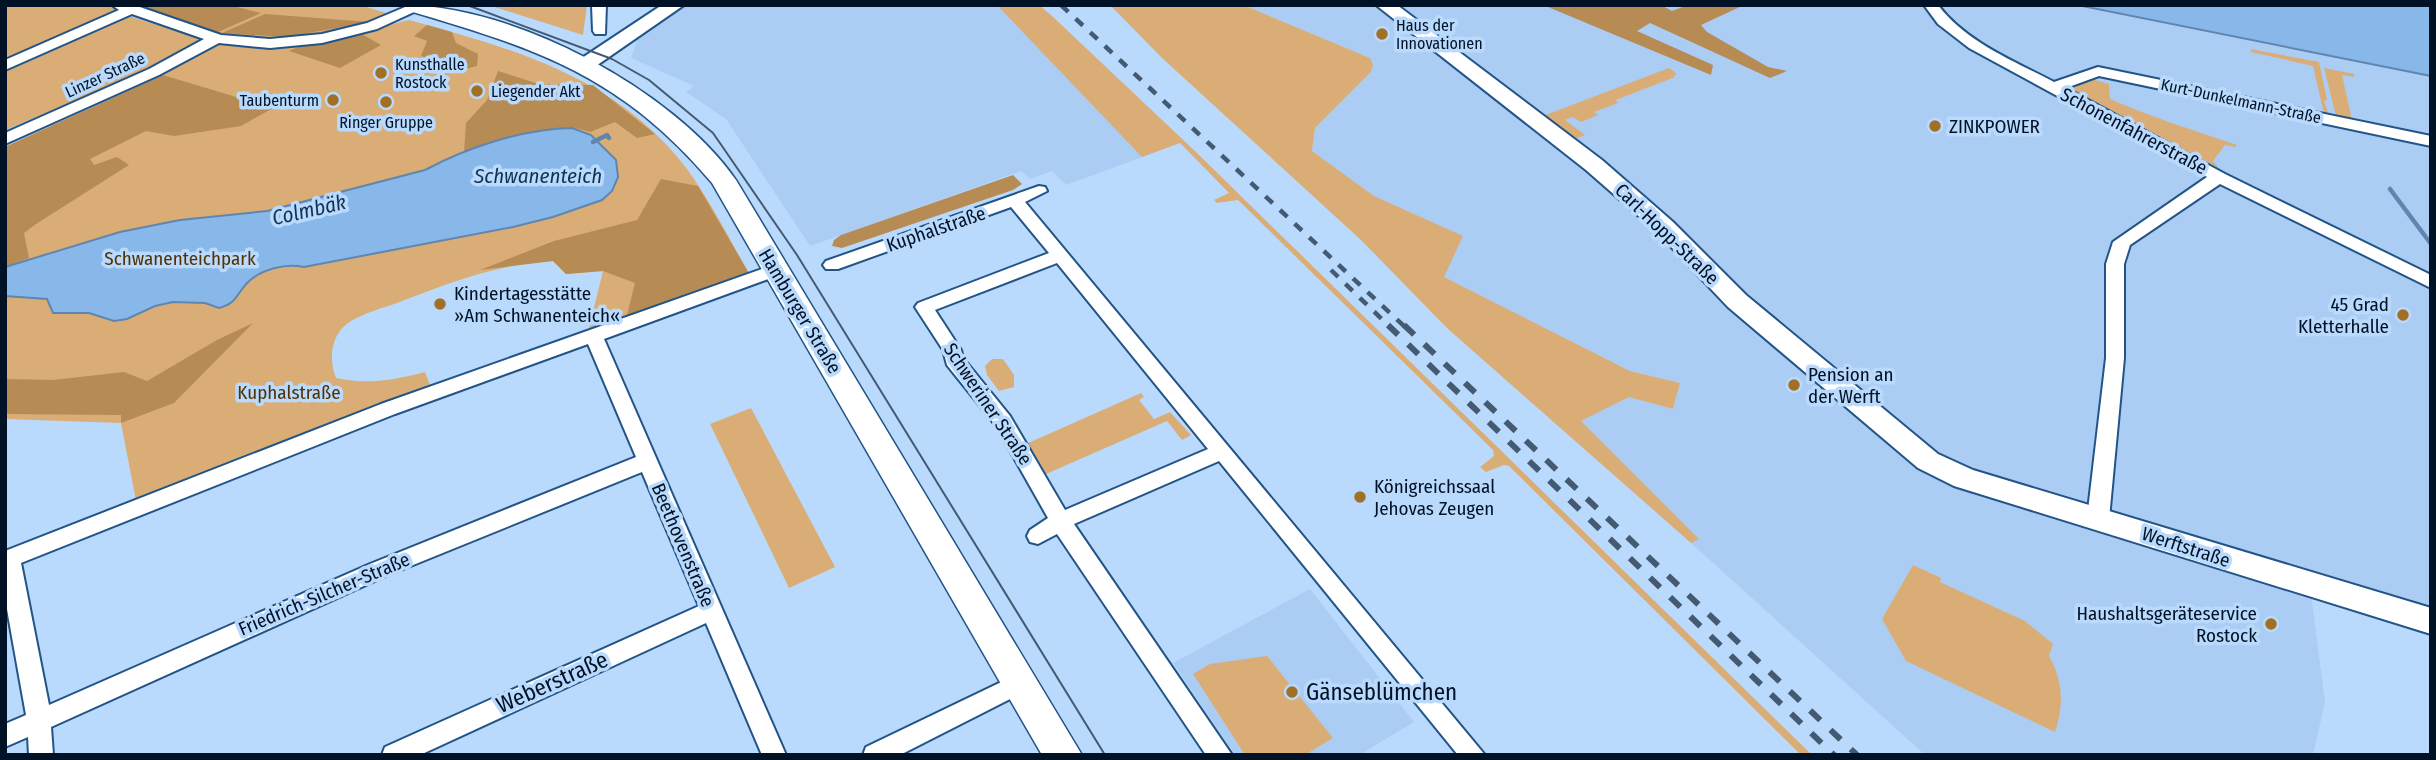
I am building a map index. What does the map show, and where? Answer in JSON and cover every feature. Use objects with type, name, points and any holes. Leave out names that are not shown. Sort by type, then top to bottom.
[{"type":"main road","name":"Hamburger Straße","points":[[416,6],[524,39],[586,64],[632,91],[692,141],[723,180],[1063,755]]},
{"type":"street","points":[[599,5],[600,31]]},
{"type":"street","points":[[586,64],[675,5]]},
{"type":"street","name":"Carl-Hopp-Straße","points":[[1385,5],[1573,148],[1665,227],[1737,301],[1889,432],[1942,470]]},
{"type":"street","name":"Schonenfahrerstraße","points":[[1931,5],[1942,21],[1959,36],[2219,177],[2122,242],[2119,248],[2115,264],[2116,342],[2110,424],[2098,519]]},
{"type":"street","points":[[5,66],[126,7],[217,38],[261,43],[316,38],[384,22],[416,6]]},
{"type":"street","name":"Linzer Straße","points":[[5,139],[153,72],[217,38]]},
{"type":"street","name":"Kurt-Dunkelmann-Straße","points":[[2053,88],[2098,71],[2431,141]]},
{"type":"street","points":[[2219,177],[2431,282]]},
{"type":"street","name":"Kuphalstraße","points":[[832,265],[1016,202],[1039,191]]},
{"type":"street","points":[[1016,202],[1474,755]]},
{"type":"street","name":"Schweriner Straße","points":[[1061,255],[923,307],[952,350],[954,360],[1003,421],[1060,521],[1220,755]]},
{"type":"street","points":[[41,755],[39,719],[7,560],[376,414],[776,271]]},
{"type":"street","name":"Beethovenstraße","points":[[593,335],[774,755]]},
{"type":"street","points":[[1038,536],[1060,521],[1223,451]]},
{"type":"street","name":"Friedrich-Silcher-Straße","points":[[5,736],[378,570],[647,461]]},
{"type":"street","name":"Werftstraße","points":[[1942,470],[2431,621]]},
{"type":"street","name":"Weberstraße","points":[[394,755],[712,610]]},
{"type":"street","points":[[875,755],[1020,683]]},
{"type":"shaded area","points":[[133,5],[229,5],[261,13],[216,33]]},
{"type":"shaded area","points":[[684,5],[1004,5],[1151,154],[1066,185],[1052,171],[1030,179],[1021,171],[810,246],[726,119],[686,92],[694,86],[631,58],[637,40]]},
{"type":"shaded area","points":[[1243,5],[2082,5],[2431,76],[2431,621],[2310,586],[2325,702],[2313,755],[1925,755],[1563,427],[1629,396],[1673,409],[1680,383],[1630,371],[1443,277],[1462,236],[1374,196],[1312,151],[1315,128],[1371,72],[1370,58]]},
{"type":"shaded area","points":[[1661,5],[1672,11],[1688,5],[1744,5],[1701,25],[1707,32],[1768,67],[1787,71],[1770,78],[1650,23],[1637,31],[1713,65],[1711,75],[1548,7]]},
{"type":"shaded area","points":[[265,14],[370,22],[286,37],[222,33]]},
{"type":"shaded area","points":[[427,25],[452,32],[456,43],[478,54],[477,66],[439,76],[435,69],[439,62],[421,56],[427,41],[414,36]]},
{"type":"shaded area","points":[[360,33],[381,45],[340,68],[289,51],[303,45]]},
{"type":"shaded area","points":[[498,71],[539,84],[593,85],[655,134],[637,138],[615,122],[590,132],[572,127],[531,132],[464,153],[466,123],[487,100]]},
{"type":"shaded area","points":[[163,75],[273,108],[241,126],[174,136],[146,131],[90,159],[94,165],[117,157],[129,165],[24,233],[29,258],[5,267],[5,147]]},
{"type":"shaded area","points":[[1013,175],[1022,184],[1013,190],[842,248],[832,246],[834,240],[841,235]]},
{"type":"shaded area","points":[[661,179],[698,186],[750,275],[626,319],[635,283],[603,271],[566,274],[553,261],[480,270],[554,241],[637,220]]},
{"type":"shaded area","points":[[253,323],[174,403],[121,423],[121,415],[5,414],[5,379],[53,380],[124,372],[147,381],[217,340]]},
{"type":"shaded area","name":"Gänseblümchen","points":[[1310,589],[1414,722],[1359,755],[1235,755],[1173,663]]},
{"type":"green space","points":[[5,5],[104,5],[126,12],[5,62]]},
{"type":"green space","points":[[133,5],[360,5],[393,15],[350,28],[305,36],[260,38],[206,29]]},
{"type":"green space","points":[[488,5],[587,5],[583,35]]},
{"type":"green space","points":[[997,5],[1039,5],[1051,15],[1196,152],[1812,755],[1801,755],[1509,466],[1504,465],[1486,472],[1480,467],[1494,456],[1493,450],[1238,200],[1217,203],[1214,200],[1229,193],[1180,143],[1142,157]]},
{"type":"green space","points":[[1110,5],[1243,5],[1370,58],[1373,65],[1371,72],[1315,128],[1312,151],[1374,196],[1463,236],[1444,277],[1630,371],[1680,383],[1673,409],[1629,397],[1581,421],[1699,539],[1691,543],[1448,329],[1361,240],[1162,58]]},
{"type":"green space","points":[[129,16],[205,40],[148,70],[5,130],[5,71]]},
{"type":"green space","name":"Schwanenteichpark","points":[[409,20],[525,56],[596,89],[629,111],[659,137],[687,169],[750,275],[588,332],[603,271],[566,274],[553,261],[512,266],[474,276],[374,311],[344,326],[335,339],[332,362],[336,378],[381,381],[425,372],[431,388],[136,501],[121,423],[5,419],[5,147],[163,75],[214,44],[253,47],[303,45]]},
{"type":"green space","points":[[2251,49],[2319,62],[2327,100],[2324,101],[2329,115],[2324,114],[2313,66],[2251,52]]},
{"type":"green space","points":[[1669,68],[1677,74],[1673,76],[1675,77],[1616,100],[1618,103],[1594,112],[1598,115],[1581,122],[1573,117],[1565,120],[1585,135],[1575,139],[1543,116]]},
{"type":"green space","points":[[2324,68],[2354,74],[2354,77],[2342,75],[2352,120],[2336,116]]},
{"type":"green space","points":[[2088,78],[2109,84],[2110,99],[2237,145],[2225,145],[2213,161],[2219,168],[2071,89]]},
{"type":"green space","points":[[992,359],[1003,359],[1014,375],[1014,387],[999,391],[987,375],[985,366]]},
{"type":"green space","points":[[1141,393],[1144,397],[1139,400],[1154,419],[1170,412],[1191,435],[1182,440],[1167,421],[1046,474],[1026,444]]},
{"type":"green space","points":[[751,408],[835,567],[789,588],[710,424]]},
{"type":"green space","points":[[1913,565],[1941,578],[1940,582],[2025,621],[2053,644],[2049,656],[2061,693],[2055,732],[1906,661],[1882,619]]},
{"type":"green space","points":[[1267,656],[1333,738],[1305,755],[1245,755],[1193,674],[1210,664]]},
{"type":"water","points":[[2082,5],[2431,5],[2431,76],[2082,6]]},
{"type":"water","name":"Schwanenteich","points":[[572,128],[591,135],[616,160],[618,177],[612,191],[602,200],[553,217],[304,267],[274,268],[253,278],[232,301],[219,308],[205,303],[173,302],[114,321],[89,313],[53,313],[47,299],[5,296],[5,267],[120,232],[180,220],[267,211],[425,170],[496,141],[534,132]]},
{"type":"waterway","name":"Colmbäk","points":[[593,142],[607,135],[609,138]]},
{"type":"waterway","points":[[2390,189],[2431,244]]},
{"type":"tram line","points":[[467,5],[612,59],[649,80],[713,133],[797,255],[1105,755]]},
{"type":"railway","points":[[1061,5],[1405,327]]},
{"type":"railway","points":[[1331,270],[1390,327]]},
{"type":"railway","points":[[1388,325],[1834,755]]},
{"type":"railway","points":[[1404,325],[1857,755]]},
{"type":"place","name":"Haus der Innovationen","points":[[1382,34]]},
{"type":"place","name":"Kunsthalle Rostock","points":[[381,73]]},
{"type":"place","name":"Liegender Akt","points":[[477,91]]},
{"type":"place","name":"Taubenturm","points":[[333,100]]},
{"type":"place","name":"Ringer Gruppe","points":[[386,102]]},
{"type":"place","name":"ZINKPOWER","points":[[1935,126]]},
{"type":"place","name":"Kindertagesstätte »Am Schwanenteich«","points":[[440,304]]},
{"type":"place","name":"45 Grad Kletterhalle","points":[[2403,315]]},
{"type":"place","name":"Pension an der Werft","points":[[1794,385]]},
{"type":"place","name":"Königreichssaal Jehovas Zeugen","points":[[1360,497]]},
{"type":"place","name":"Haushaltsgeräteservice Rostock","points":[[2271,624]]},
{"type":"place","name":"Gänseblümchen","points":[[1292,692]]}]
